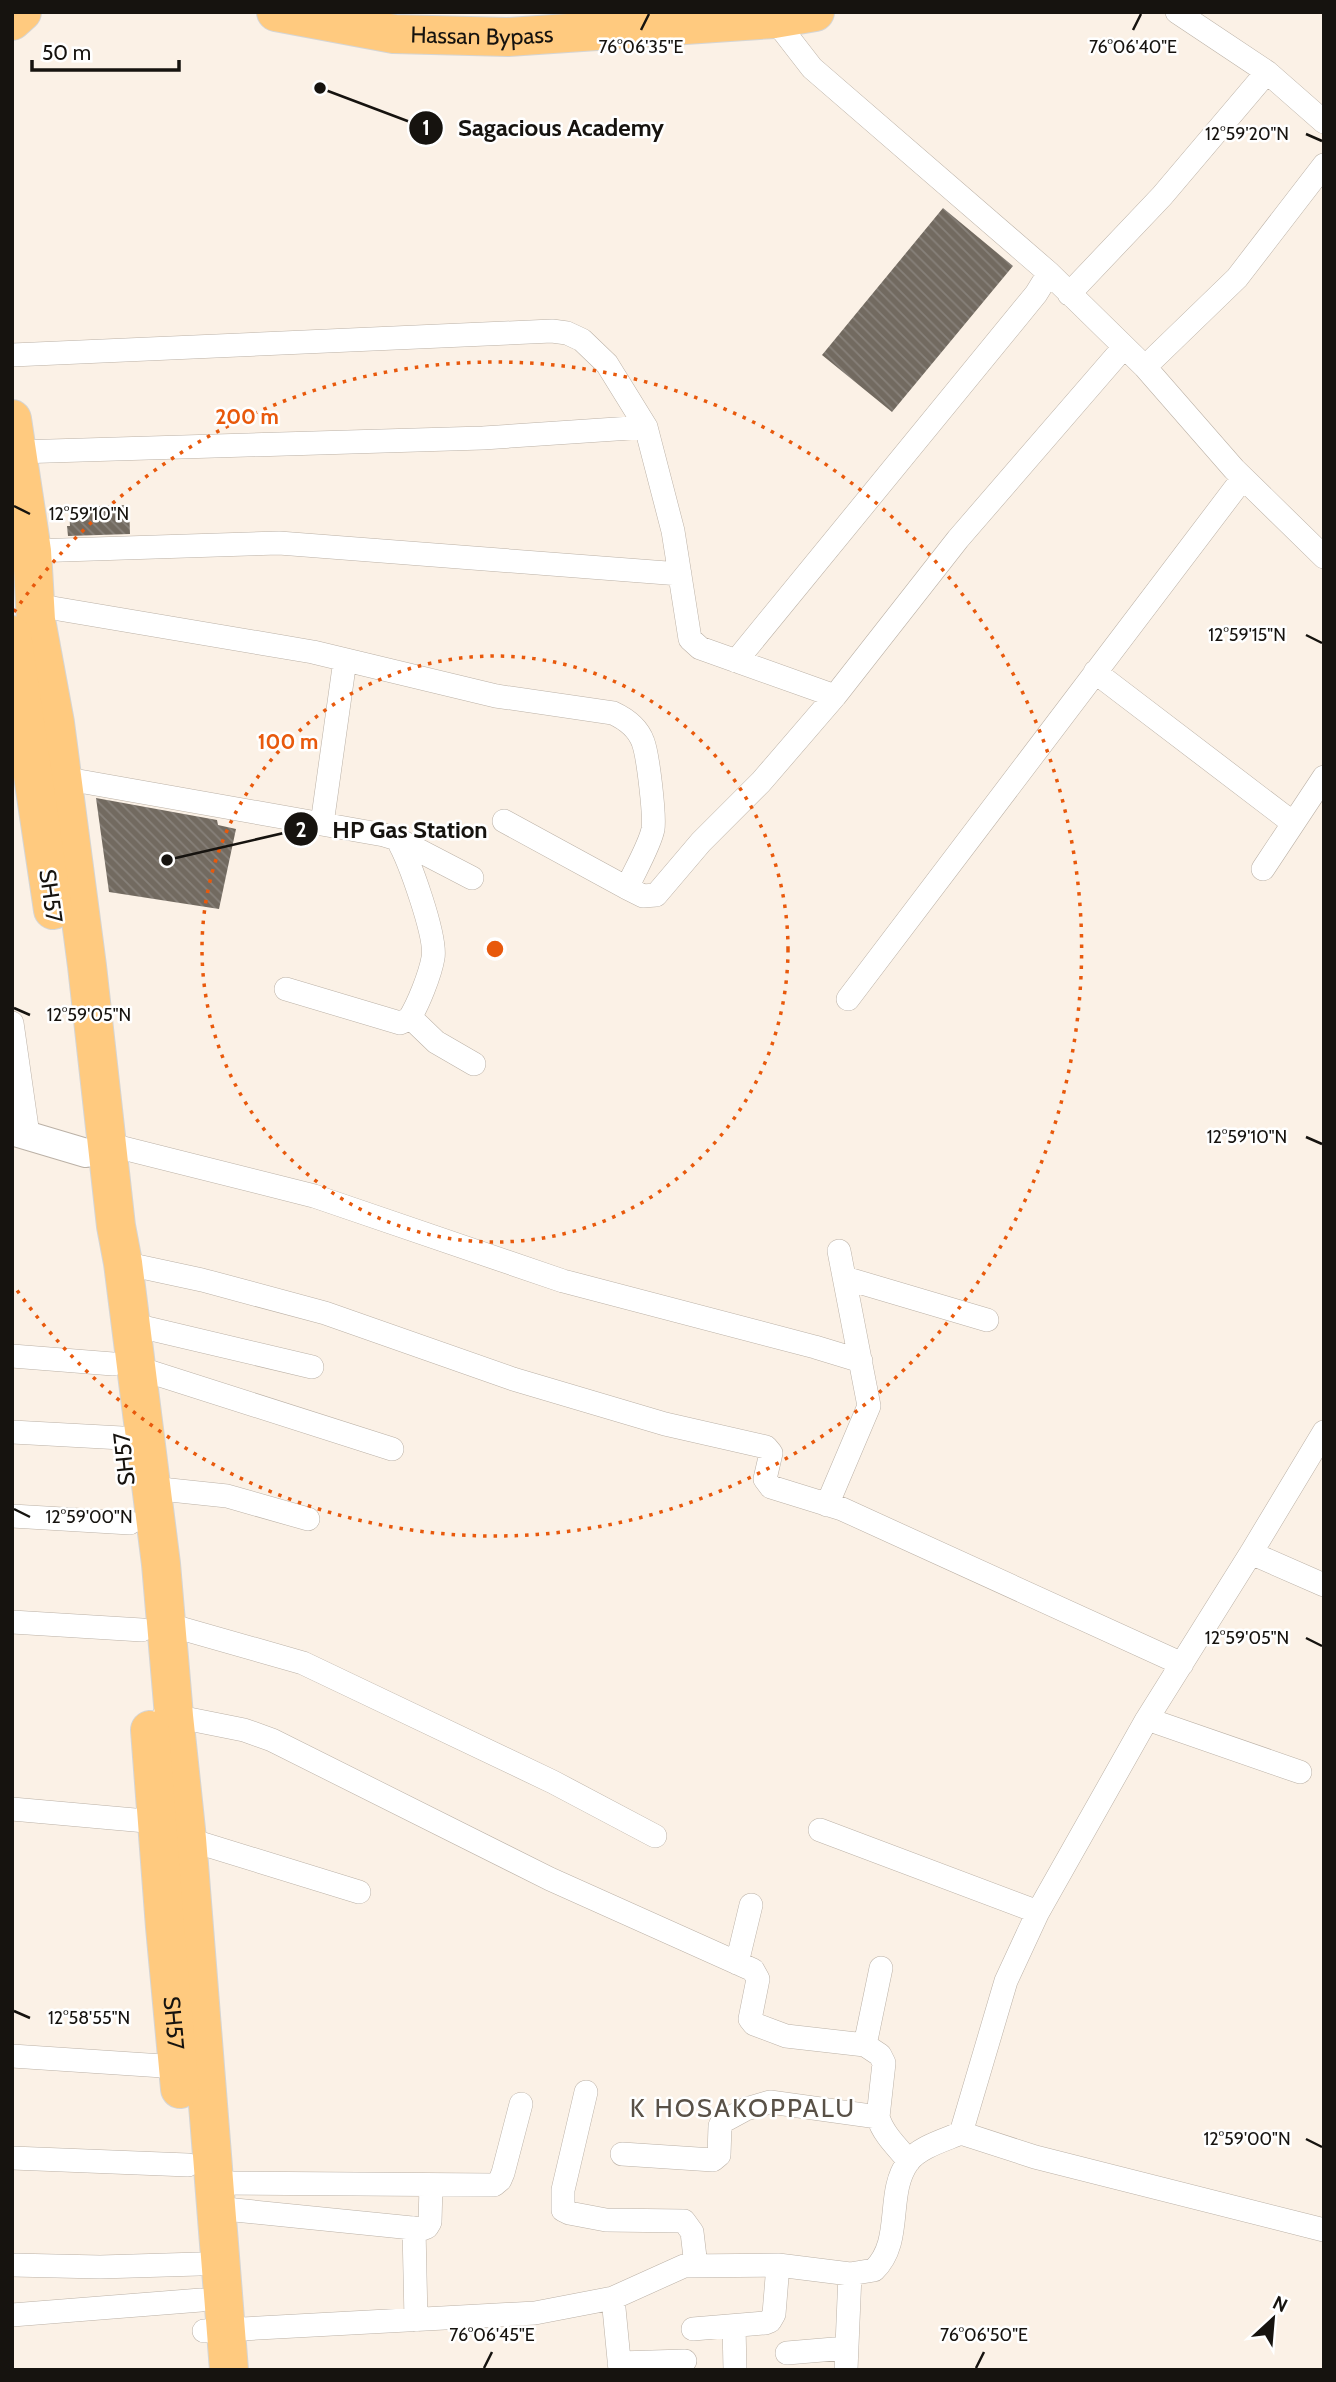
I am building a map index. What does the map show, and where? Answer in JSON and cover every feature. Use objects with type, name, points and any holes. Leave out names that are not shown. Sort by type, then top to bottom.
[{"type":"highway","points":[[12,20],[22,12]]},
{"type":"highway","name":"Hassan Bypass","points":[[286,13],[394,34],[509,37],[774,19],[815,12]]},
{"type":"highway","points":[[15,435],[32,551],[41,726],[62,778],[87,966],[97,1149],[123,1263],[130,1324],[124,1366],[151,1488],[161,1564],[154,1627],[205,2186],[207,2306],[229,2370]]},
{"type":"highway","name":"SH57","points":[[12,635],[41,726],[80,1087],[97,1149],[124,1366],[122,1438],[131,1523],[154,1627]]},
{"type":"highway","name":"SH57","points":[[172,1830],[178,2067],[205,2186],[207,2370]]},
{"type":"street","points":[[1177,12],[1267,72],[1324,122]]},
{"type":"street","points":[[774,19],[811,68],[1049,273],[1145,367],[1242,478],[1319,544]]},
{"type":"street","points":[[1069,294],[1162,196],[1267,72]]},
{"type":"street","points":[[1145,367],[1237,278],[1324,165]]},
{"type":"street","points":[[736,661],[1036,295],[1049,273]]},
{"type":"street","points":[[12,355],[552,331],[567,333],[582,340],[607,364],[646,427],[673,531],[690,639],[701,648],[835,696]]},
{"type":"street","points":[[504,821],[626,888],[643,896],[656,895],[701,842],[761,782],[835,696],[958,539],[1124,347]]},
{"type":"street","points":[[15,435],[483,438],[646,427]]},
{"type":"street","points":[[848,999],[1242,478]]},
{"type":"street","points":[[32,551],[279,543],[680,574]]},
{"type":"street","points":[[35,605],[313,652],[496,696],[613,713],[634,726],[643,743],[653,802],[653,829],[626,888]]},
{"type":"street","points":[[322,824],[345,660]]},
{"type":"street","points":[[1095,672],[1293,823]]},
{"type":"street","points":[[1263,869],[1324,777]]},
{"type":"street","points":[[62,778],[384,835],[397,839],[472,878]]},
{"type":"street","points":[[286,989],[400,1023],[410,1017],[434,957],[427,917],[405,852],[397,839]]},
{"type":"street","points":[[410,1017],[436,1042],[474,1064]]},
{"type":"street","points":[[12,1023],[20,1133],[314,1196],[563,1282],[802,1343],[861,1361]]},
{"type":"street","points":[[827,1504],[869,1406],[839,1251]]},
{"type":"street","points":[[123,1263],[202,1280],[325,1313],[513,1379],[665,1424],[766,1447],[771,1453],[765,1479],[767,1484],[842,1509],[1182,1664]]},
{"type":"street","points":[[845,1278],[987,1320]]},
{"type":"street","points":[[130,1324],[312,1367]]},
{"type":"street","points":[[12,1356],[124,1366],[392,1449]]},
{"type":"street","points":[[12,1432],[122,1438]]},
{"type":"street","points":[[961,2133],[1006,1981],[1038,1912],[1147,1718],[1324,1432]]},
{"type":"street","points":[[151,1488],[227,1496],[308,1519]]},
{"type":"street","points":[[12,1516],[131,1523]]},
{"type":"street","points":[[1251,1553],[1324,1585]]},
{"type":"street","points":[[12,1622],[154,1627],[303,1662],[553,1782],[655,1836]]},
{"type":"street","points":[[162,1718],[244,1730],[272,1740],[551,1879],[752,1970],[758,1979],[750,2019],[754,2024],[786,2036],[865,2046],[880,2055],[884,2063],[878,2117],[887,2136],[909,2161]]},
{"type":"street","points":[[1147,1718],[1300,1772]]},
{"type":"street","points":[[12,1810],[172,1830],[359,1892]]},
{"type":"street","points":[[820,1830],[1038,1912]]},
{"type":"street","points":[[737,1963],[751,1905]]},
{"type":"street","points":[[865,2046],[881,1968]]},
{"type":"street","points":[[12,2056],[178,2067]]},
{"type":"street","points":[[586,2092],[563,2190],[563,2210],[607,2220],[684,2221],[692,2232],[696,2266]]},
{"type":"street","points":[[622,2154],[713,2160],[719,2155],[722,2122],[746,2109],[770,2102],[878,2117]]},
{"type":"street","points":[[205,2186],[494,2185],[500,2180],[521,2104]]},
{"type":"street","points":[[12,2315],[207,2306],[416,2320],[535,2313],[613,2298],[677,2267],[778,2265],[850,2274],[874,2270],[889,2250],[898,2190],[909,2161],[923,2150],[961,2133],[1035,2157],[1324,2230]]},
{"type":"street","points":[[12,2158],[205,2186],[422,2229],[430,2222],[431,2186]]},
{"type":"street","points":[[414,2228],[416,2320]]},
{"type":"street","points":[[12,2265],[100,2267],[207,2306]]},
{"type":"street","points":[[693,2329],[770,2321],[774,2314],[778,2265]]},
{"type":"street","points":[[788,2353],[846,2359],[850,2274]]},
{"type":"street","points":[[613,2298],[620,2366],[685,2361]]},
{"type":"street","points":[[734,2326],[735,2370]]},
{"type":"building","points":[[943,208],[1013,266],[892,412],[822,355]]},
{"type":"building","points":[[129,505],[130,534],[68,536],[69,507]]},
{"type":"building","points":[[96,798],[217,820],[218,825],[236,829],[219,909],[109,892]]},
{"type":"place","name":"Sagacious Academy","points":[[320,88]]},
{"type":"place","name":"HP Gas Station","points":[[167,860]]},
{"type":"district","name":"K HOSAKOPPALU","points":[[743,2108]]}]
